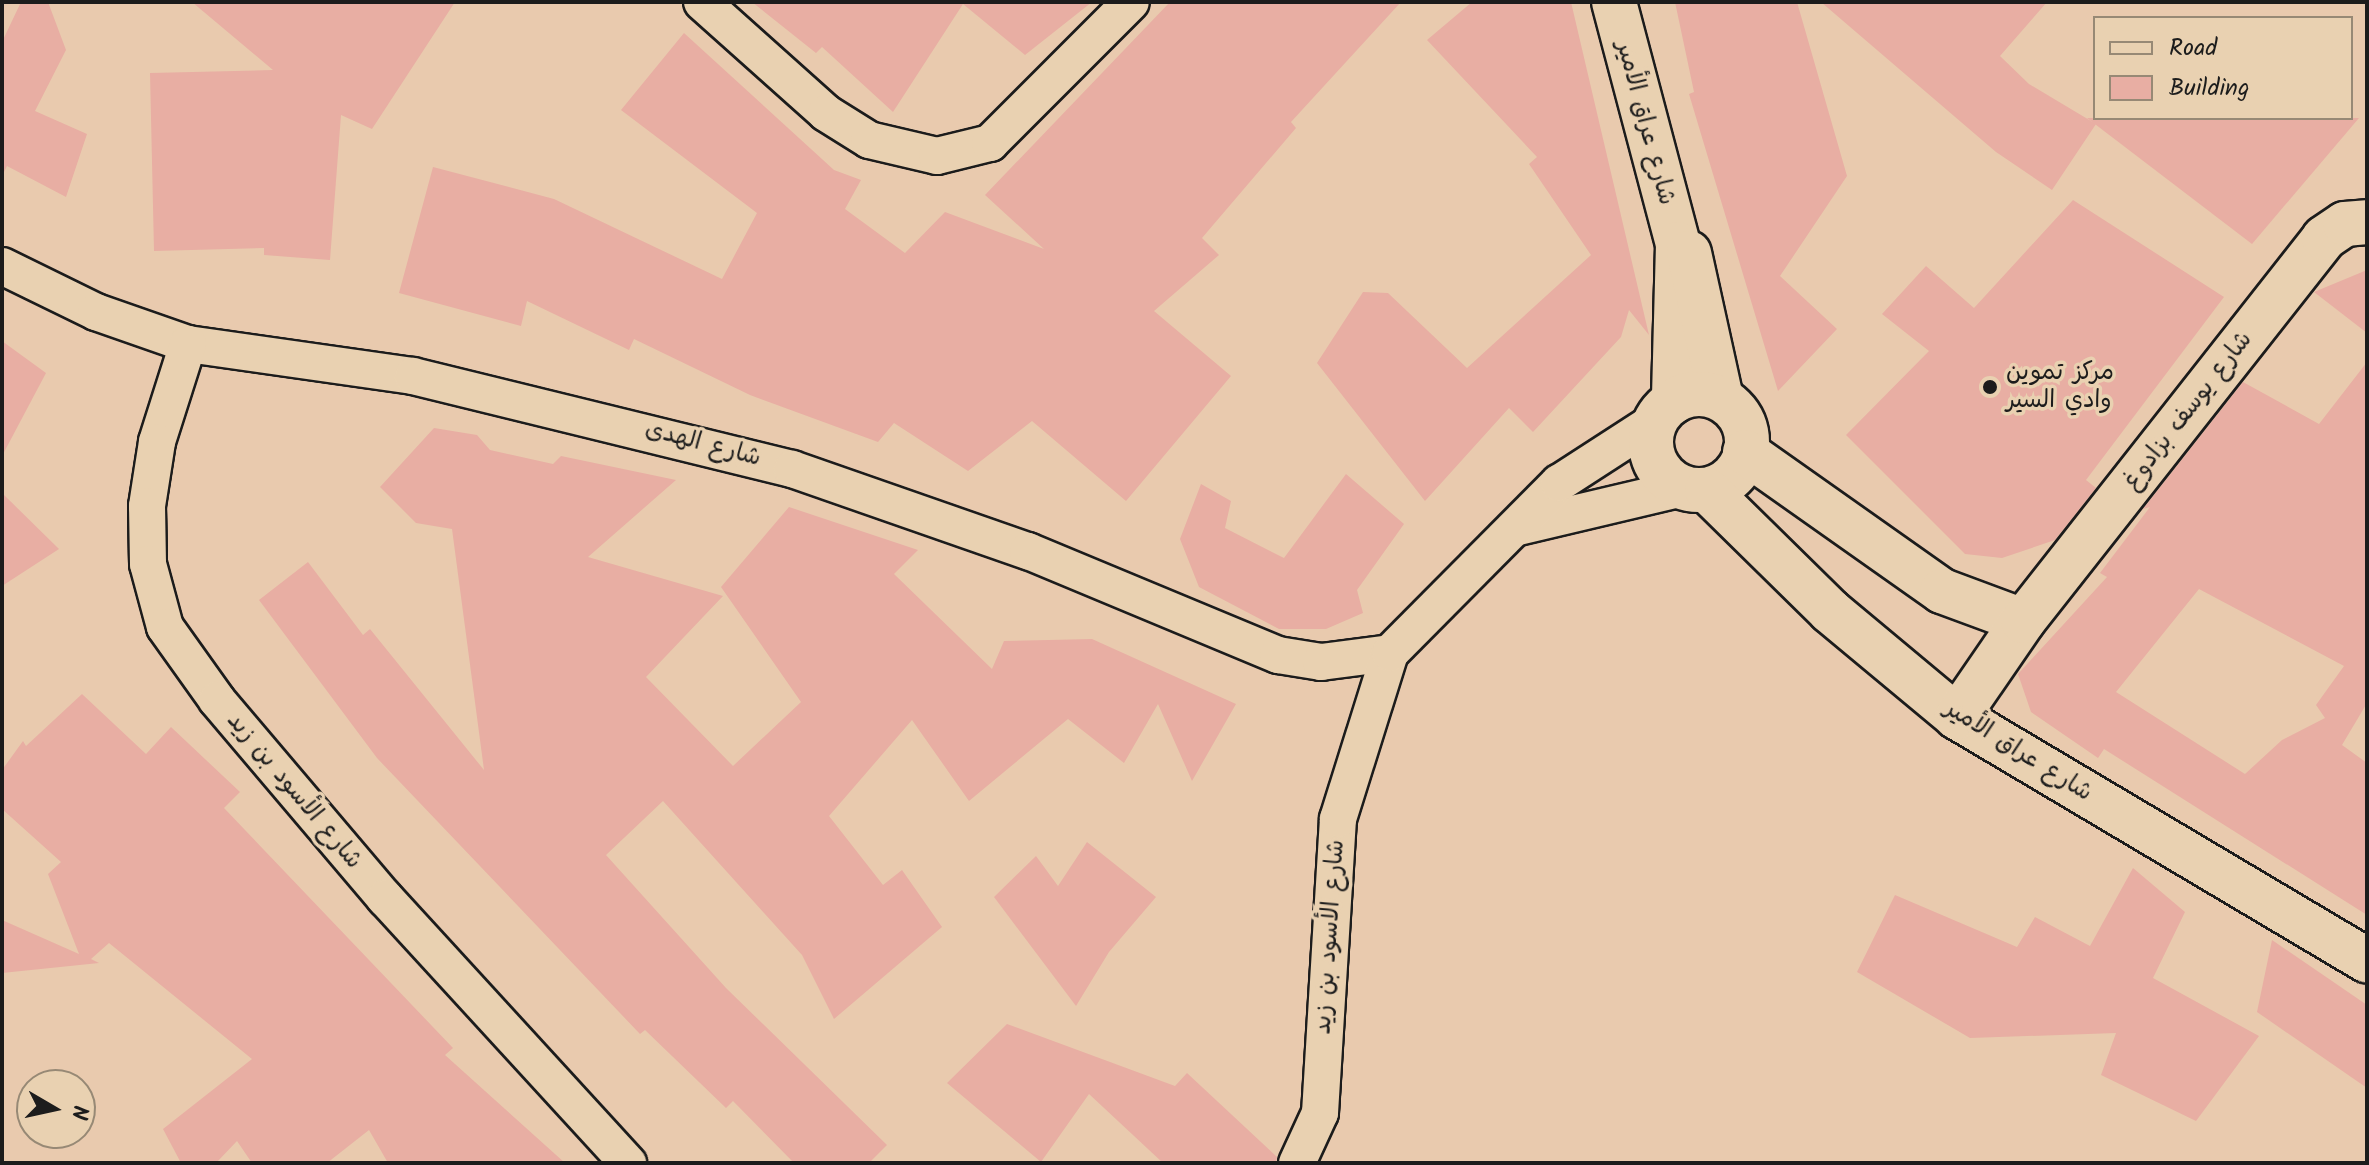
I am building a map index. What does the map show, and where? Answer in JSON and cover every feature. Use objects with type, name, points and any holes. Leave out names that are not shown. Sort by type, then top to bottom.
[{"type":"main road","name":"شارع عراق الأمير","points":[[1614,2],[1678,244],[1665,411]]},
{"type":"main road","name":"شارع يوسف بزادوغ","points":[[1957,717],[2023,621],[2324,238],[2345,224],[2367,222]]},
{"type":"main road","name":"شارع عراق الأمير","points":[[1678,244],[1693,257],[1721,399]]},
{"type":"main road","points":[[1688,395],[1721,399],[1742,422],[1745,452],[1733,476],[1695,489],[1654,461],[1665,411],[1688,395]]},
{"type":"main road","points":[[1745,452],[1942,591],[2023,621]]},
{"type":"main road","name":"شارع عراق الأمير","points":[[1695,489],[1830,611],[1957,717],[2367,960]]},
{"type":"street","points":[[702,2],[826,113],[869,140],[937,156],[990,143],[1131,2]]},
{"type":"street","name":"شارع الهدى","points":[[2,266],[96,312],[188,344],[413,376],[654,430],[926,513],[1278,655],[1321,662],[1390,653]]},
{"type":"street","name":"شارع الأسود بن زيد","points":[[188,344],[157,442],[147,506],[148,564],[165,627],[217,700],[385,898],[628,1163]]},
{"type":"street","name":"شارع الأسود بن زيد","points":[[1297,1163],[1320,1113],[1338,819],[1390,653],[1584,462],[1665,411]]},
{"type":"street","points":[[1518,527],[1695,489]]},
{"type":"building","points":[[21,2],[48,2],[66,50],[35,111],[87,134],[66,197],[7,166],[2,176],[2,42]]},
{"type":"building","points":[[192,2],[455,2],[372,129],[341,115],[330,260],[264,255],[264,248],[154,251],[150,73],[273,70]]},
{"type":"building","points":[[752,2],[1092,2],[1025,55],[963,4],[893,112],[822,47],[816,53]]},
{"type":"building","points":[[1170,2],[1401,2],[1291,122],[1296,128],[1202,238],[1219,255],[1154,311],[1231,376],[1126,501],[1032,421],[968,471],[894,423],[878,442],[750,395],[634,339],[629,350],[527,301],[521,326],[399,293],[433,167],[554,199],[722,279],[757,213],[621,110],[684,33],[834,170],[861,180],[845,209],[905,253],[945,212],[1044,249],[985,195]]},
{"type":"building","points":[[1472,2],[1571,2],[1649,335],[1629,310],[1621,337],[1533,432],[1509,408],[1425,501],[1317,363],[1363,292],[1388,293],[1467,368],[1591,255],[1529,164],[1537,157],[1427,40]]},
{"type":"building","points":[[1675,2],[1797,2],[1847,176],[1780,276],[1837,329],[1778,391],[1689,94],[1694,92]]},
{"type":"building","points":[[1821,2],[2047,2],[2000,56],[2029,84],[2096,124],[2052,190],[1996,152]]},
{"type":"building","points":[[2087,118],[2359,118],[2252,244]]},
{"type":"building","name":"مركز تموين وادي السير","points":[[2073,200],[2224,297],[2086,480],[2096,488],[2055,540],[2002,558],[1965,554],[1846,435],[1929,351],[1882,314],[1926,266],[1974,308]]},
{"type":"building","points":[[2367,270],[2367,333],[2314,292]]},
{"type":"building","points":[[2,341],[46,373],[2,456]]},
{"type":"building","points":[[2367,362],[2367,703],[2342,745],[2367,763],[2367,915],[2104,749],[2098,758],[2031,712],[2018,674],[2107,577],[2100,573],[2150,507],[2143,509],[2243,382],[2319,424]],"holes":[[[2199,589],[2344,666],[2316,705],[2325,718],[2282,740],[2245,774],[2116,692]]]},
{"type":"building","points":[[434,428],[477,435],[490,450],[553,464],[561,456],[676,480],[588,557],[723,596],[646,677],[733,766],[801,702],[721,587],[789,507],[918,550],[894,574],[992,669],[1004,641],[1092,639],[1236,704],[1192,781],[1158,704],[1124,763],[1068,719],[969,801],[912,720],[829,816],[883,885],[902,870],[942,927],[834,1019],[802,955],[663,801],[606,855],[726,988],[887,1145],[869,1163],[794,1163],[733,1101],[726,1108],[645,1030],[640,1034],[377,758],[259,600],[308,562],[363,635],[370,629],[484,770],[452,529],[416,523],[380,487]]},
{"type":"building","points":[[1346,474],[1404,524],[1357,590],[1363,613],[1326,629],[1279,629],[1199,587],[1180,539],[1201,484],[1231,501],[1225,528],[1284,558]]},
{"type":"building","points":[[2,493],[59,549],[2,586]]},
{"type":"building","points":[[82,694],[146,754],[171,727],[240,792],[224,808],[453,1048],[445,1055],[565,1163],[388,1163],[369,1130],[327,1163],[252,1163],[237,1141],[216,1163],[181,1163],[163,1129],[252,1059],[109,943],[91,959],[99,963],[2,973],[2,920],[79,954],[48,874],[61,862],[2,809],[2,770],[23,741],[26,746]]},
{"type":"building","points":[[1087,842],[1156,897],[1109,952],[1076,1006],[994,897],[1036,856],[1058,886]]},
{"type":"building","points":[[2133,868],[2185,912],[2153,978],[2259,1036],[2196,1121],[2101,1075],[2116,1033],[1970,1038],[1857,972],[1895,895],[2017,947],[2035,917],[2090,946]]},
{"type":"building","points":[[2272,940],[2367,1005],[2367,1088],[2257,1012]]},
{"type":"building","points":[[1007,1024],[1175,1086],[1187,1073],[1277,1157],[1276,1163],[1163,1163],[1089,1094],[1041,1162],[947,1083]]},
{"type":"place","name":"مركز تموين وادي السير","points":[[1990,387]]}]
